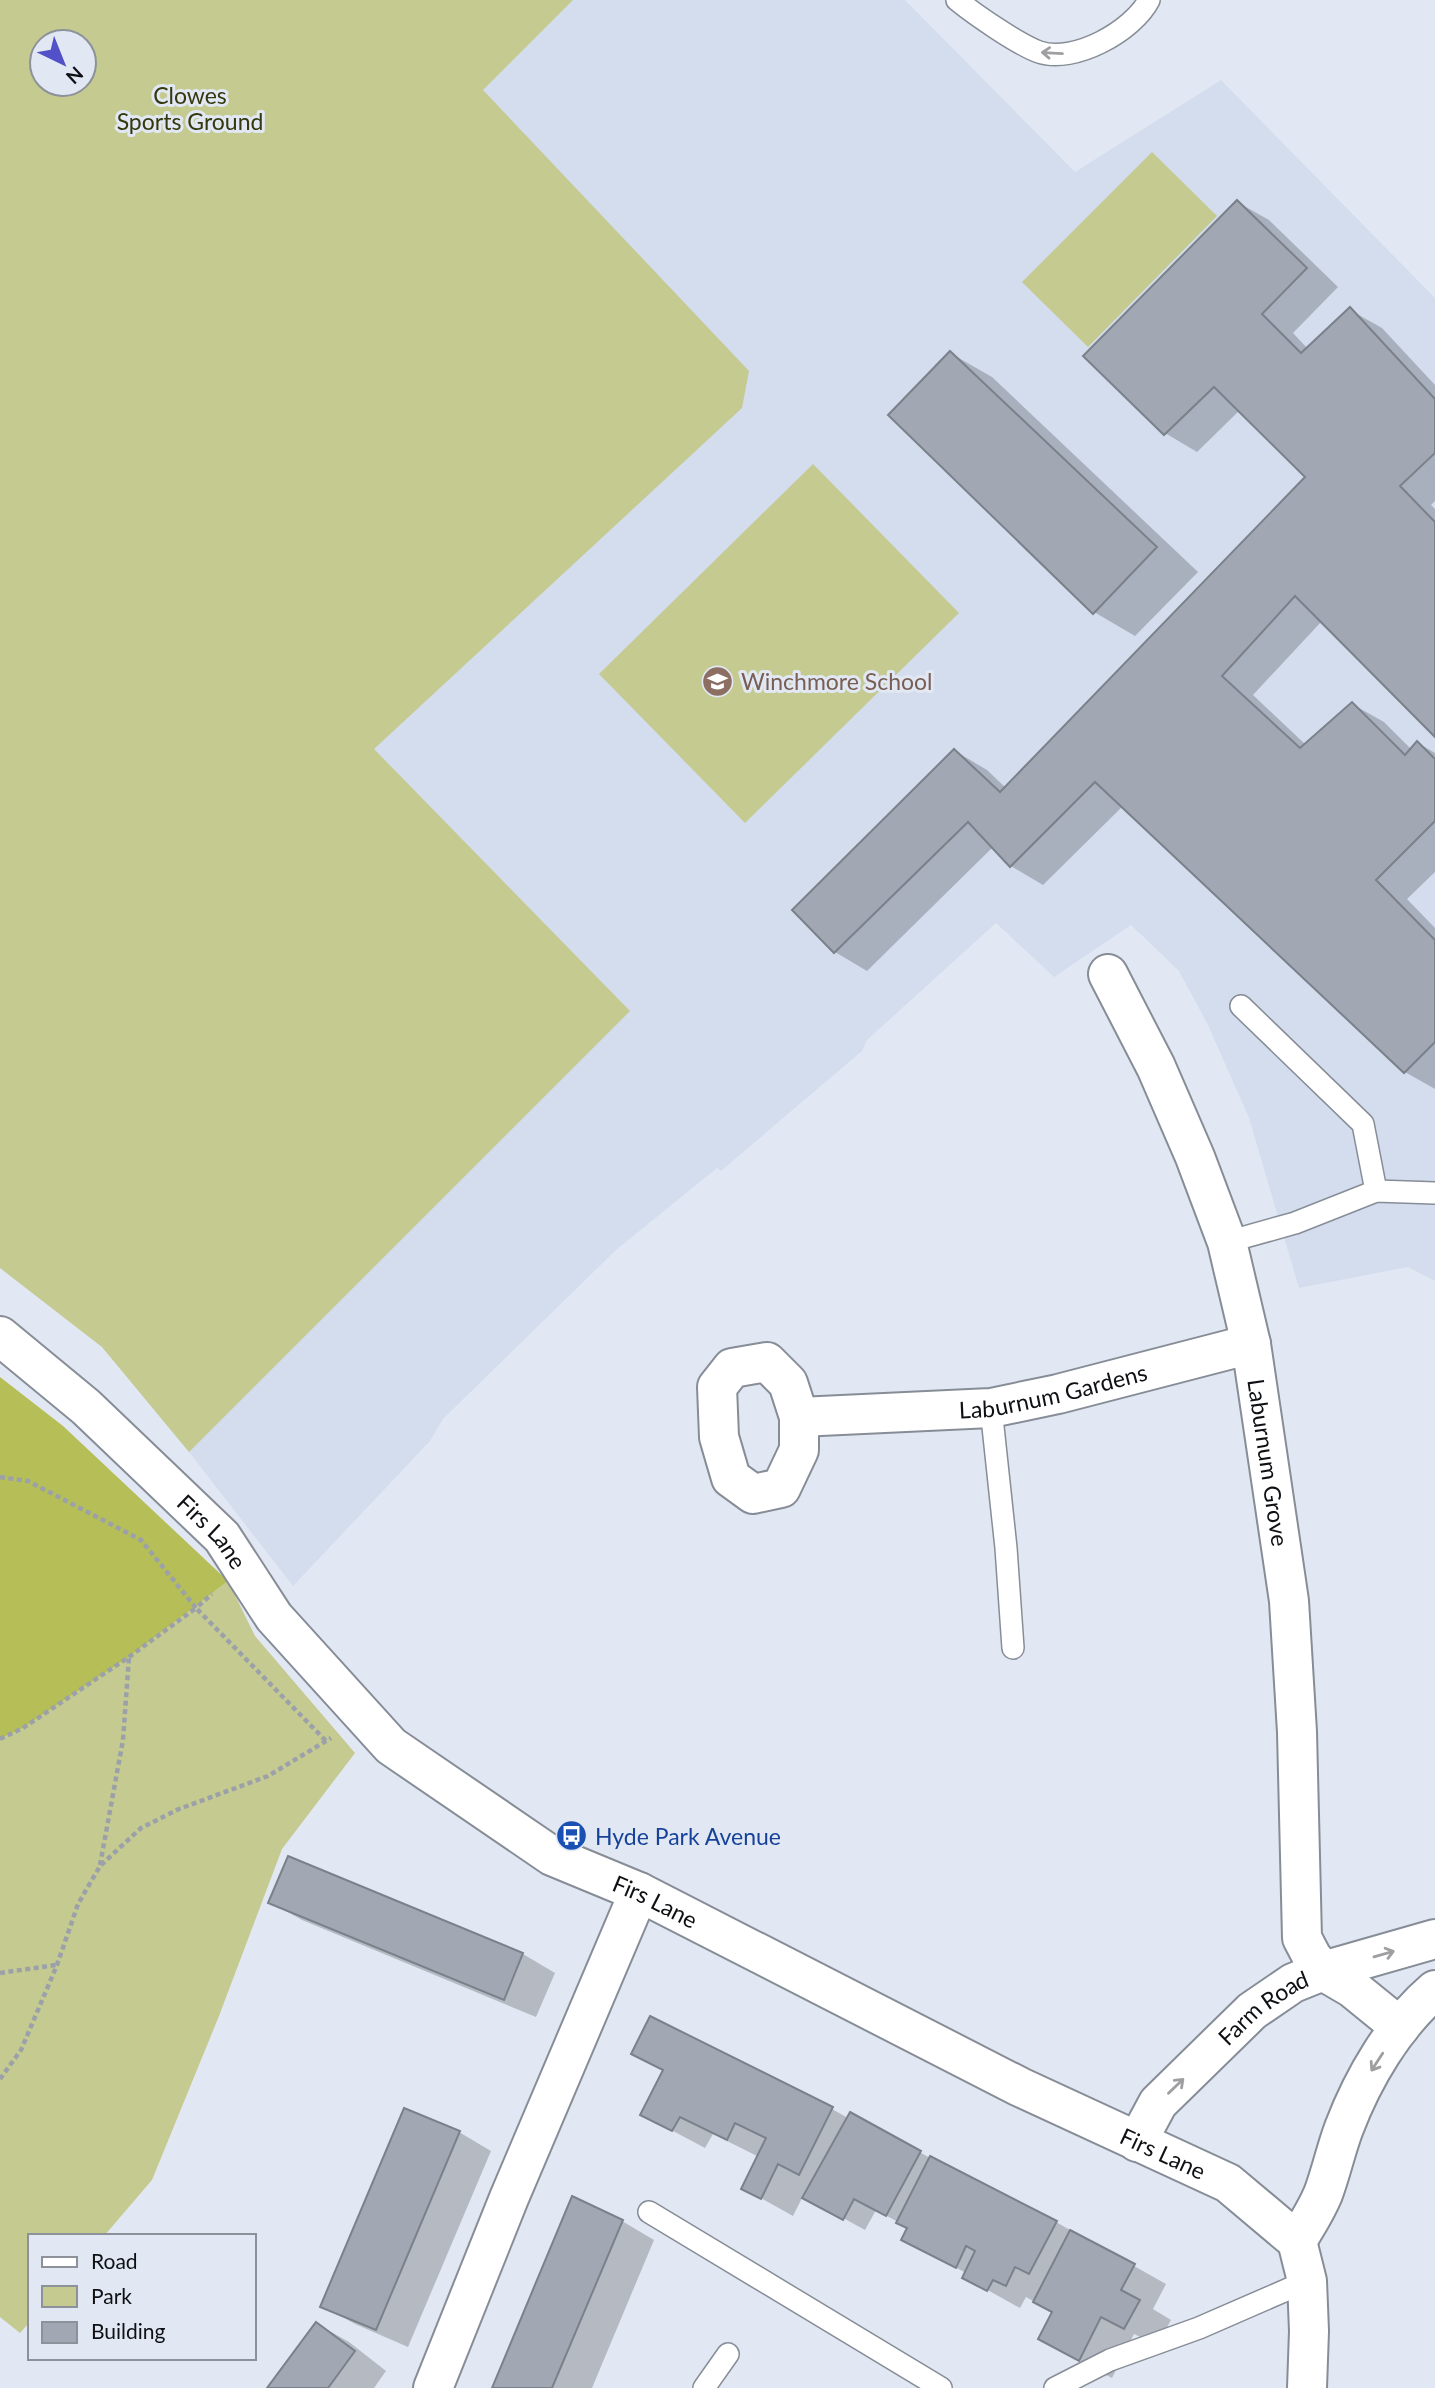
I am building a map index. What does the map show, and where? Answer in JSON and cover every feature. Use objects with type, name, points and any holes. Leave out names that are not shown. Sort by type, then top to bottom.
[{"type":"street","name":"Laburnum Grove","points":[[1108,974],[1156,1067],[1195,1157],[1227,1242],[1251,1344],[1289,1601],[1297,1732],[1302,1938],[1323,1972]]},
{"type":"street","name":"Firs Lane","points":[[0,1336],[86,1407],[222,1537],[274,1617],[391,1746],[552,1856],[639,1892],[1007,2081],[1228,2183],[1297,2241]]},
{"type":"street","name":"Laburnum Gardens","points":[[799,1417],[991,1408],[1058,1394],[1251,1344]]},
{"type":"street","points":[[433,2388],[514,2186],[639,1892]]},
{"type":"street","name":"Farm Road","points":[[1137,2142],[1158,2103],[1252,2011],[1293,1983],[1435,1939]]},
{"type":"street","points":[[1323,1972],[1352,1988],[1400,2027]]},
{"type":"street","points":[[1307,2388],[1307,2281],[1297,2241],[1313,2216],[1345,2127],[1373,2068],[1400,2027],[1435,1990]]},
{"type":"lane","points":[[957,0],[1017,40],[1039,52],[1056,55],[1085,48],[1116,35],[1149,0]]},
{"type":"lane","points":[[1241,1006],[1363,1124],[1376,1191]]},
{"type":"lane","points":[[1227,1242],[1295,1223],[1376,1191],[1435,1193]]},
{"type":"lane","points":[[991,1408],[1006,1548],[1013,1647]]},
{"type":"lane","points":[[649,2212],[941,2388]]},
{"type":"lane","points":[[1055,2388],[1110,2360],[1199,2328],[1307,2281]]},
{"type":"lane","points":[[704,2388],[728,2354]]},
{"type":"path","points":[[0,1477],[28,1481],[141,1540],[196,1608],[326,1741]]},
{"type":"path","points":[[0,1739],[23,1728],[196,1608]]},
{"type":"path","points":[[100,1866],[123,1740],[129,1657]]},
{"type":"path","points":[[0,2079],[21,2050],[57,1965],[78,1904],[100,1866],[141,1828],[179,1809],[268,1776],[365,1718]]},
{"type":"path","points":[[0,1973],[57,1965]]},
{"type":"shaded area","name":"Winchmore School","points":[[461,0],[905,0],[1075,172],[1221,80],[1435,298],[1435,1281],[1408,1267],[1299,1288],[1249,1118],[1208,1025],[1179,971],[1131,925],[1054,977],[996,923],[867,1040],[862,1051],[721,1171],[717,1168],[616,1250],[443,1419],[430,1441],[293,1586],[189,1452],[102,1347],[0,1268]]},
{"type":"green space","name":"Clowes Sports Ground","points":[[0,0],[573,0],[483,90],[749,371],[742,408],[374,749],[630,1011],[189,1452],[102,1347],[0,1268]]},
{"type":"green space","points":[[1152,152],[1217,216],[1088,347],[1022,282]]},
{"type":"green space","points":[[813,464],[959,613],[745,823],[599,674]]},
{"type":"green space","points":[[0,1377],[63,1426],[228,1581],[129,1657],[23,1728],[0,1739]]},
{"type":"green space","points":[[228,1581],[255,1636],[355,1753],[282,1849],[219,2016],[152,2180],[106,2234],[28,2234],[28,2324],[20,2333],[0,2317],[0,1739],[23,1728],[129,1657]]},
{"type":"building","points":[[1237,200],[1307,268],[1262,314],[1301,353],[1350,307],[1435,399],[1435,453],[1400,486],[1435,522],[1435,737],[1295,596],[1222,676],[1300,748],[1352,702],[1405,755],[1417,741],[1435,759],[1435,821],[1376,880],[1435,940],[1435,1042],[1404,1073],[1095,782],[1010,867],[968,822],[834,953],[792,910],[954,749],[1000,792],[1305,477],[1214,387],[1164,435],[1083,356]]},
{"type":"building","points":[[950,351],[1157,547],[1093,614],[888,415]]},
{"type":"building","points":[[288,1856],[523,1953],[504,2000],[268,1903]]},
{"type":"building","points":[[650,2016],[833,2107],[799,2175],[778,2164],[761,2199],[741,2189],[766,2138],[735,2123],[727,2140],[680,2117],[672,2131],[640,2115],[663,2070],[631,2054]]},
{"type":"building","points":[[404,2108],[460,2131],[376,2330],[320,2307]]},
{"type":"building","points":[[850,2112],[921,2151],[886,2216],[854,2199],[843,2220],[802,2198]]},
{"type":"building","points":[[930,2156],[1057,2221],[1029,2274],[1015,2267],[1006,2286],[993,2280],[987,2291],[962,2278],[975,2251],[966,2246],[956,2268],[901,2240],[907,2228],[896,2223]]},
{"type":"building","points":[[572,2196],[623,2220],[552,2388],[492,2388]]},
{"type":"building","points":[[1070,2230],[1135,2264],[1121,2290],[1140,2300],[1124,2329],[1101,2317],[1079,2361],[1038,2339],[1052,2312],[1033,2302]]},
{"type":"building","points":[[316,2322],[355,2351],[328,2388],[267,2388]]},
{"type":"place","name":"Winchmore School","points":[[718,681]]},
{"type":"place","name":"Hyde Park Avenue","points":[[572,1836]]}]
